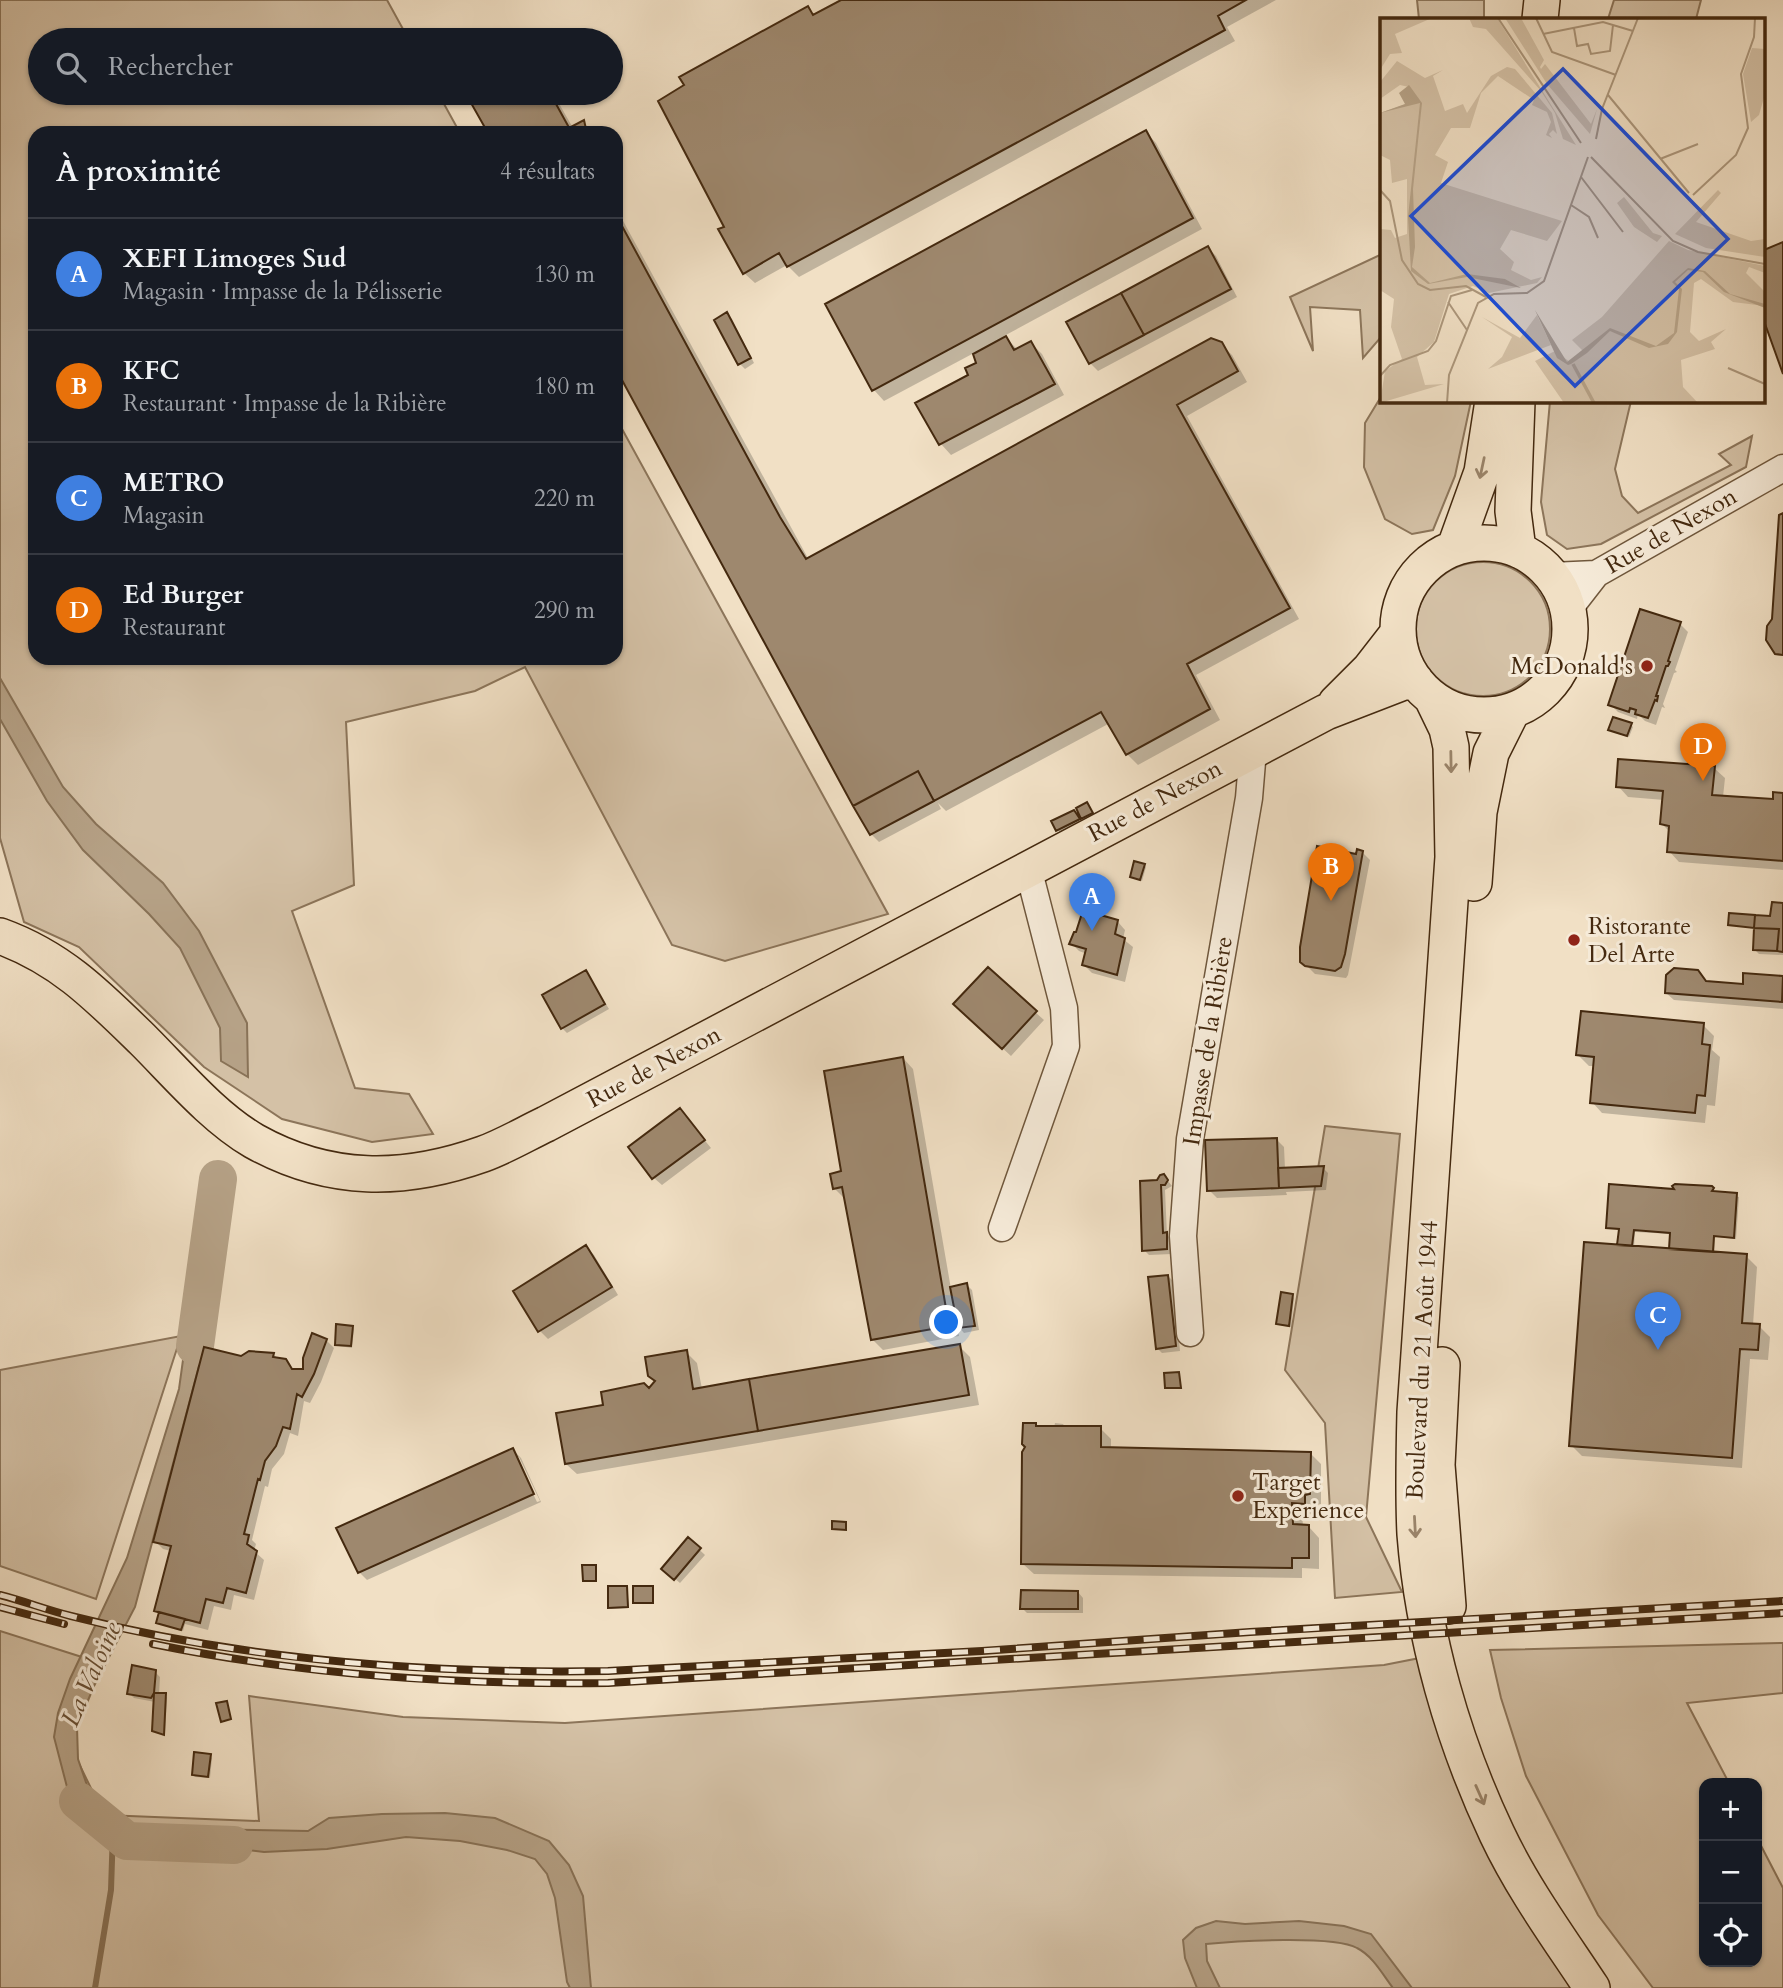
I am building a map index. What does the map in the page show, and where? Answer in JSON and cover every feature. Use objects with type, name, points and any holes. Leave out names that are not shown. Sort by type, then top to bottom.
[{"type":"main road","points":[[1540,18],[1542,0]]},
{"type":"main road","points":[[1563,18],[1565,0]]},
{"type":"main road","points":[[1455,547],[1482,472],[1493,402]]},
{"type":"main road","points":[[1517,402],[1513,511],[1518,550]]},
{"type":"main road","points":[[1476,543],[1497,544],[1518,550],[1536,561],[1552,576],[1562,592],[1568,610],[1570,636],[1565,660],[1552,682],[1543,691],[1512,711],[1483,715],[1454,710],[1423,689],[1403,657],[1398,634],[1403,601],[1415,577],[1433,559],[1455,547],[1476,543]]},
{"type":"main road","name":"Rue de Nexon","points":[[1326,712],[1370,669],[1398,634]]},
{"type":"main road","name":"Rue de Nexon","points":[[0,936],[48,957],[72,973],[209,1106],[253,1140],[312,1166],[373,1176],[430,1170],[486,1153],[545,1124],[1326,712],[1401,684],[1423,689]]},
{"type":"main road","name":"Boulevard du 21 Août 1944","points":[[1423,689],[1447,729],[1451,747],[1453,857],[1415,1412],[1413,1479],[1424,1606],[1440,1678],[1471,1775],[1498,1836],[1530,1895],[1592,1988]]},
{"type":"main road","name":"Boulevard du 21 Août 1944","points":[[1512,711],[1491,753],[1479,812],[1446,1287],[1437,1465],[1446,1595],[1462,1676],[1492,1765],[1550,1886],[1619,1988]]},
{"type":"street","name":"Rue de Nexon","points":[[1568,610],[1596,574],[1783,468]]},
{"type":"street","name":"Rue de Nexon","points":[[1552,576],[1596,574]]},
{"type":"street","name":"Impasse de la Ribière","points":[[1190,1333],[1183,1236],[1190,1139],[1249,799],[1253,750]]},
{"type":"street","points":[[1003,1228],[1066,1045],[1064,1008],[1028,868]]},
{"type":"shaded area","points":[[0,0],[387,0],[402,28],[28,28],[28,105],[445,105],[456,126],[28,126],[28,665],[623,665],[623,431],[888,914],[725,961],[672,945],[525,667],[475,691],[346,722],[354,885],[292,911],[355,1088],[409,1094],[433,1134],[372,1142],[282,1119],[204,1067],[79,947],[24,922],[0,838]]},
{"type":"shaded area","points":[[1417,0],[1484,0],[1484,18],[1419,18]]},
{"type":"shaded area","points":[[1614,0],[1701,0],[1696,18],[1608,18]]},
{"type":"shaded area","points":[[1380,255],[1380,338],[1363,358],[1360,310],[1310,307],[1313,351],[1290,297]]},
{"type":"shaded area","points":[[1380,398],[1380,402],[1471,402],[1455,476],[1433,530],[1412,534],[1385,519],[1364,467],[1365,423]]},
{"type":"shaded area","points":[[1550,402],[1631,402],[1615,469],[1622,496],[1638,513],[1731,465],[1719,454],[1752,436],[1746,467],[1601,544],[1567,549],[1547,535],[1541,502]]},
{"type":"shaded area","points":[[1483,562],[1509,567],[1531,581],[1545,603],[1550,629],[1545,655],[1531,677],[1509,691],[1483,696],[1457,691],[1435,677],[1421,655],[1416,629],[1421,603],[1435,581],[1457,567]]},
{"type":"shaded area","points":[[1325,1126],[1400,1134],[1366,1517],[1402,1592],[1335,1598],[1325,1423],[1285,1370]]},
{"type":"shaded area","points":[[181,1336],[96,1599],[0,1566],[0,1370]]},
{"type":"shaded area","points":[[0,1631],[85,1658],[68,1741],[104,1815],[259,1821],[249,1696],[403,1717],[565,1723],[1384,1665],[1420,1658],[1577,1988],[0,1988]]},
{"type":"shaded area","points":[[1783,1643],[1783,1693],[1687,1703],[1726,1778],[1699,1778],[1699,1967],[1762,1967],[1762,1848],[1783,1888],[1783,1988],[1653,1988],[1598,1915],[1526,1776],[1501,1698],[1490,1650]]},
{"type":"water","points":[[0,678],[63,787],[96,824],[163,883],[199,931],[247,1023],[248,1077],[221,1061],[220,1028],[180,948],[83,850],[47,801],[0,719]]},
{"type":"water","points":[[198,1296],[215,1297],[135,1607],[94,1686],[77,1727],[78,1759],[91,1797],[114,1822],[137,1828],[308,1831],[329,1818],[382,1814],[445,1813],[495,1818],[549,1841],[569,1865],[583,1896],[591,1988],[570,1988],[567,1982],[555,1898],[547,1874],[535,1859],[507,1850],[460,1841],[406,1837],[327,1849],[264,1852],[103,1833],[82,1816],[67,1787],[54,1737],[58,1713],[70,1679],[127,1558],[179,1389],[183,1360],[181,1336]]},
{"type":"water","points":[[1216,1921],[1245,1924],[1299,1921],[1344,1926],[1371,1934],[1412,1988],[1393,1988],[1373,1961],[1357,1948],[1328,1941],[1284,1940],[1206,1944],[1207,1961],[1220,1988],[1197,1988],[1185,1958],[1183,1940],[1196,1928]]},
{"type":"building","points":[[841,0],[1246,0],[1218,16],[1225,30],[787,267],[779,253],[743,274],[718,229],[724,227],[658,101],[684,85],[679,77],[808,6],[813,15]]},
{"type":"building","points":[[472,105],[557,105],[568,126],[484,126]]},
{"type":"building","points":[[584,120],[585,126],[573,126]]},
{"type":"building","points":[[1146,130],[1193,218],[872,391],[825,304]]},
{"type":"building","points":[[623,228],[780,517],[806,559],[1211,338],[1222,342],[1238,371],[1177,405],[1290,608],[1187,664],[1210,709],[1126,755],[1101,712],[934,801],[918,771],[853,806],[623,382]]},
{"type":"building","points":[[1783,242],[1783,374],[1766,327],[1766,249]]},
{"type":"building","points":[[1208,246],[1231,289],[1144,335],[1121,293]]},
{"type":"building","points":[[1121,293],[1144,335],[1089,364],[1066,322]]},
{"type":"building","points":[[727,312],[751,358],[738,365],[714,320]]},
{"type":"building","points":[[1006,336],[1014,350],[1031,341],[1055,384],[939,445],[915,403],[968,375],[965,368],[976,363],[973,354]]},
{"type":"building","points":[[1783,513],[1783,655],[1775,654],[1766,640],[1767,626],[1772,619],[1779,515]]},
{"type":"building","points":[[1640,609],[1681,622],[1668,661],[1670,662],[1666,666],[1656,696],[1657,701],[1655,700],[1648,718],[1635,714],[1636,710],[1630,708],[1629,712],[1608,705]]},
{"type":"building","points":[[1613,717],[1632,723],[1627,736],[1608,730]]},
{"type":"building","points":[[1618,759],[1715,766],[1712,795],[1773,799],[1773,792],[1783,793],[1783,861],[1667,852],[1669,826],[1660,824],[1663,791],[1616,787]]},
{"type":"building","points":[[918,771],[934,801],[870,835],[853,806]]},
{"type":"building","points":[[1087,802],[1093,813],[1081,819],[1076,808]]},
{"type":"building","points":[[1074,810],[1080,819],[1056,831],[1051,821]]},
{"type":"building","points":[[1317,846],[1356,854],[1357,849],[1363,851],[1345,954],[1341,967],[1335,971],[1305,966],[1300,962],[1300,947]]},
{"type":"building","points":[[1134,861],[1145,864],[1140,880],[1130,877]]},
{"type":"building","points":[[1772,902],[1783,903],[1783,952],[1777,951],[1779,929],[1754,928],[1755,915],[1770,916]]},
{"type":"building","points":[[1083,910],[1118,920],[1115,934],[1125,938],[1117,975],[1082,965],[1086,949],[1069,944]]},
{"type":"building","points":[[1729,913],[1755,915],[1754,928],[1728,925]]},
{"type":"building","points":[[1754,928],[1779,929],[1777,951],[1753,950]]},
{"type":"building","points":[[988,967],[1037,1011],[1002,1049],[953,1004]]},
{"type":"building","points":[[1674,968],[1698,970],[1706,981],[1743,984],[1743,973],[1783,976],[1782,1002],[1665,993],[1666,975]]},
{"type":"building","points":[[586,970],[605,1004],[561,1029],[542,995]]},
{"type":"building","points":[[1581,1011],[1704,1023],[1702,1044],[1710,1045],[1705,1096],[1697,1095],[1695,1113],[1590,1103],[1594,1057],[1576,1055]]},
{"type":"building","points":[[903,1057],[949,1326],[871,1340],[842,1187],[833,1189],[830,1174],[841,1171],[824,1071]]},
{"type":"building","points":[[680,1108],[705,1140],[652,1179],[628,1147]]},
{"type":"building","points":[[1277,1138],[1279,1188],[1207,1191],[1205,1140]]},
{"type":"building","points":[[1324,1166],[1321,1186],[1279,1188],[1278,1168]]},
{"type":"building","points":[[1164,1174],[1168,1180],[1165,1185],[1161,1185],[1163,1233],[1167,1232],[1167,1249],[1142,1251],[1140,1181],[1157,1180]]},
{"type":"building","points":[[1609,1184],[1674,1189],[1672,1186],[1675,1184],[1712,1186],[1712,1191],[1737,1193],[1734,1238],[1714,1236],[1713,1252],[1669,1249],[1670,1233],[1634,1230],[1632,1246],[1617,1245],[1619,1229],[1606,1228]]},
{"type":"building","points":[[1584,1242],[1747,1254],[1742,1323],[1760,1324],[1758,1350],[1740,1349],[1732,1458],[1569,1446]]},
{"type":"building","points":[[586,1245],[612,1287],[538,1332],[513,1291]]},
{"type":"building","points":[[1168,1275],[1176,1346],[1156,1349],[1148,1277]]},
{"type":"building","points":[[967,1283],[975,1326],[958,1328],[950,1287]]},
{"type":"building","points":[[1281,1292],[1293,1294],[1289,1326],[1276,1324]]},
{"type":"building","points":[[336,1324],[353,1326],[351,1346],[335,1345]]},
{"type":"building","points":[[312,1333],[327,1339],[302,1397],[297,1394],[290,1429],[283,1427],[276,1446],[265,1461],[244,1534],[249,1535],[247,1544],[257,1551],[246,1593],[227,1588],[223,1603],[206,1599],[200,1623],[154,1611],[171,1546],[153,1542],[204,1347],[241,1356],[249,1351],[274,1353],[273,1357],[286,1359],[292,1369],[303,1369],[303,1358]]},
{"type":"building","points":[[960,1344],[969,1395],[758,1431],[749,1379]]},
{"type":"building","points":[[687,1350],[693,1389],[749,1379],[758,1431],[565,1464],[556,1413],[603,1405],[601,1392],[644,1383],[649,1388],[655,1381],[648,1376],[645,1357]]},
{"type":"building","points":[[1179,1372],[1181,1388],[1165,1388],[1164,1373]]},
{"type":"building","points":[[1023,1423],[1036,1423],[1036,1426],[1101,1426],[1101,1447],[1311,1452],[1310,1494],[1305,1495],[1305,1504],[1292,1503],[1293,1524],[1309,1525],[1309,1558],[1292,1558],[1292,1568],[1021,1564],[1022,1452],[1025,1447],[1022,1444]]},
{"type":"building","points":[[513,1448],[534,1494],[358,1573],[336,1528]]},
{"type":"building","points":[[832,1521],[846,1522],[846,1530],[832,1529]]},
{"type":"building","points":[[688,1537],[701,1548],[674,1580],[661,1569]]},
{"type":"building","points":[[582,1565],[596,1565],[596,1581],[583,1581]]},
{"type":"building","points":[[608,1586],[627,1586],[628,1607],[608,1608]]},
{"type":"building","points":[[633,1586],[653,1586],[653,1603],[633,1603]]},
{"type":"building","points":[[1021,1590],[1078,1591],[1078,1609],[1020,1609]]},
{"type":"building","points":[[159,1612],[185,1619],[181,1630],[156,1623]]},
{"type":"building","points":[[132,1665],[156,1670],[151,1698],[127,1694]]},
{"type":"building","points":[[154,1693],[166,1693],[164,1735],[152,1731]]},
{"type":"building","points":[[227,1701],[231,1719],[221,1722],[216,1703]]},
{"type":"building","points":[[194,1752],[211,1754],[208,1777],[192,1775]]},
{"type":"waterway","name":"La Valoine","points":[[195,1346],[218,1179]]},
{"type":"waterway","name":"La Valoine","points":[[78,1801],[127,1841],[234,1845]]},
{"type":"waterway","points":[[95,1988],[111,1890],[113,1830]]},
{"type":"railway","points":[[0,1595],[71,1616],[137,1631],[271,1654],[405,1667],[540,1671],[608,1671],[982,1651],[1250,1632],[1783,1601]]},
{"type":"railway","points":[[0,1607],[64,1624]]},
{"type":"railway","points":[[153,1644],[209,1655],[379,1676],[493,1682],[608,1683],[1783,1613]]},
{"type":"place","name":"McDonald's","points":[[1647,666]]},
{"type":"place","name":"Ed Burger","points":[[1703,781]]},
{"type":"place","name":"KFC","points":[[1331,901]]},
{"type":"place","name":"XEFI Limoges Sud","points":[[1092,931]]},
{"type":"place","name":"Ristorante Del Arte","points":[[1574,940]]},
{"type":"place","name":"METRO","points":[[1658,1350]]},
{"type":"place","name":"Target Experience","points":[[1238,1496]]}]
